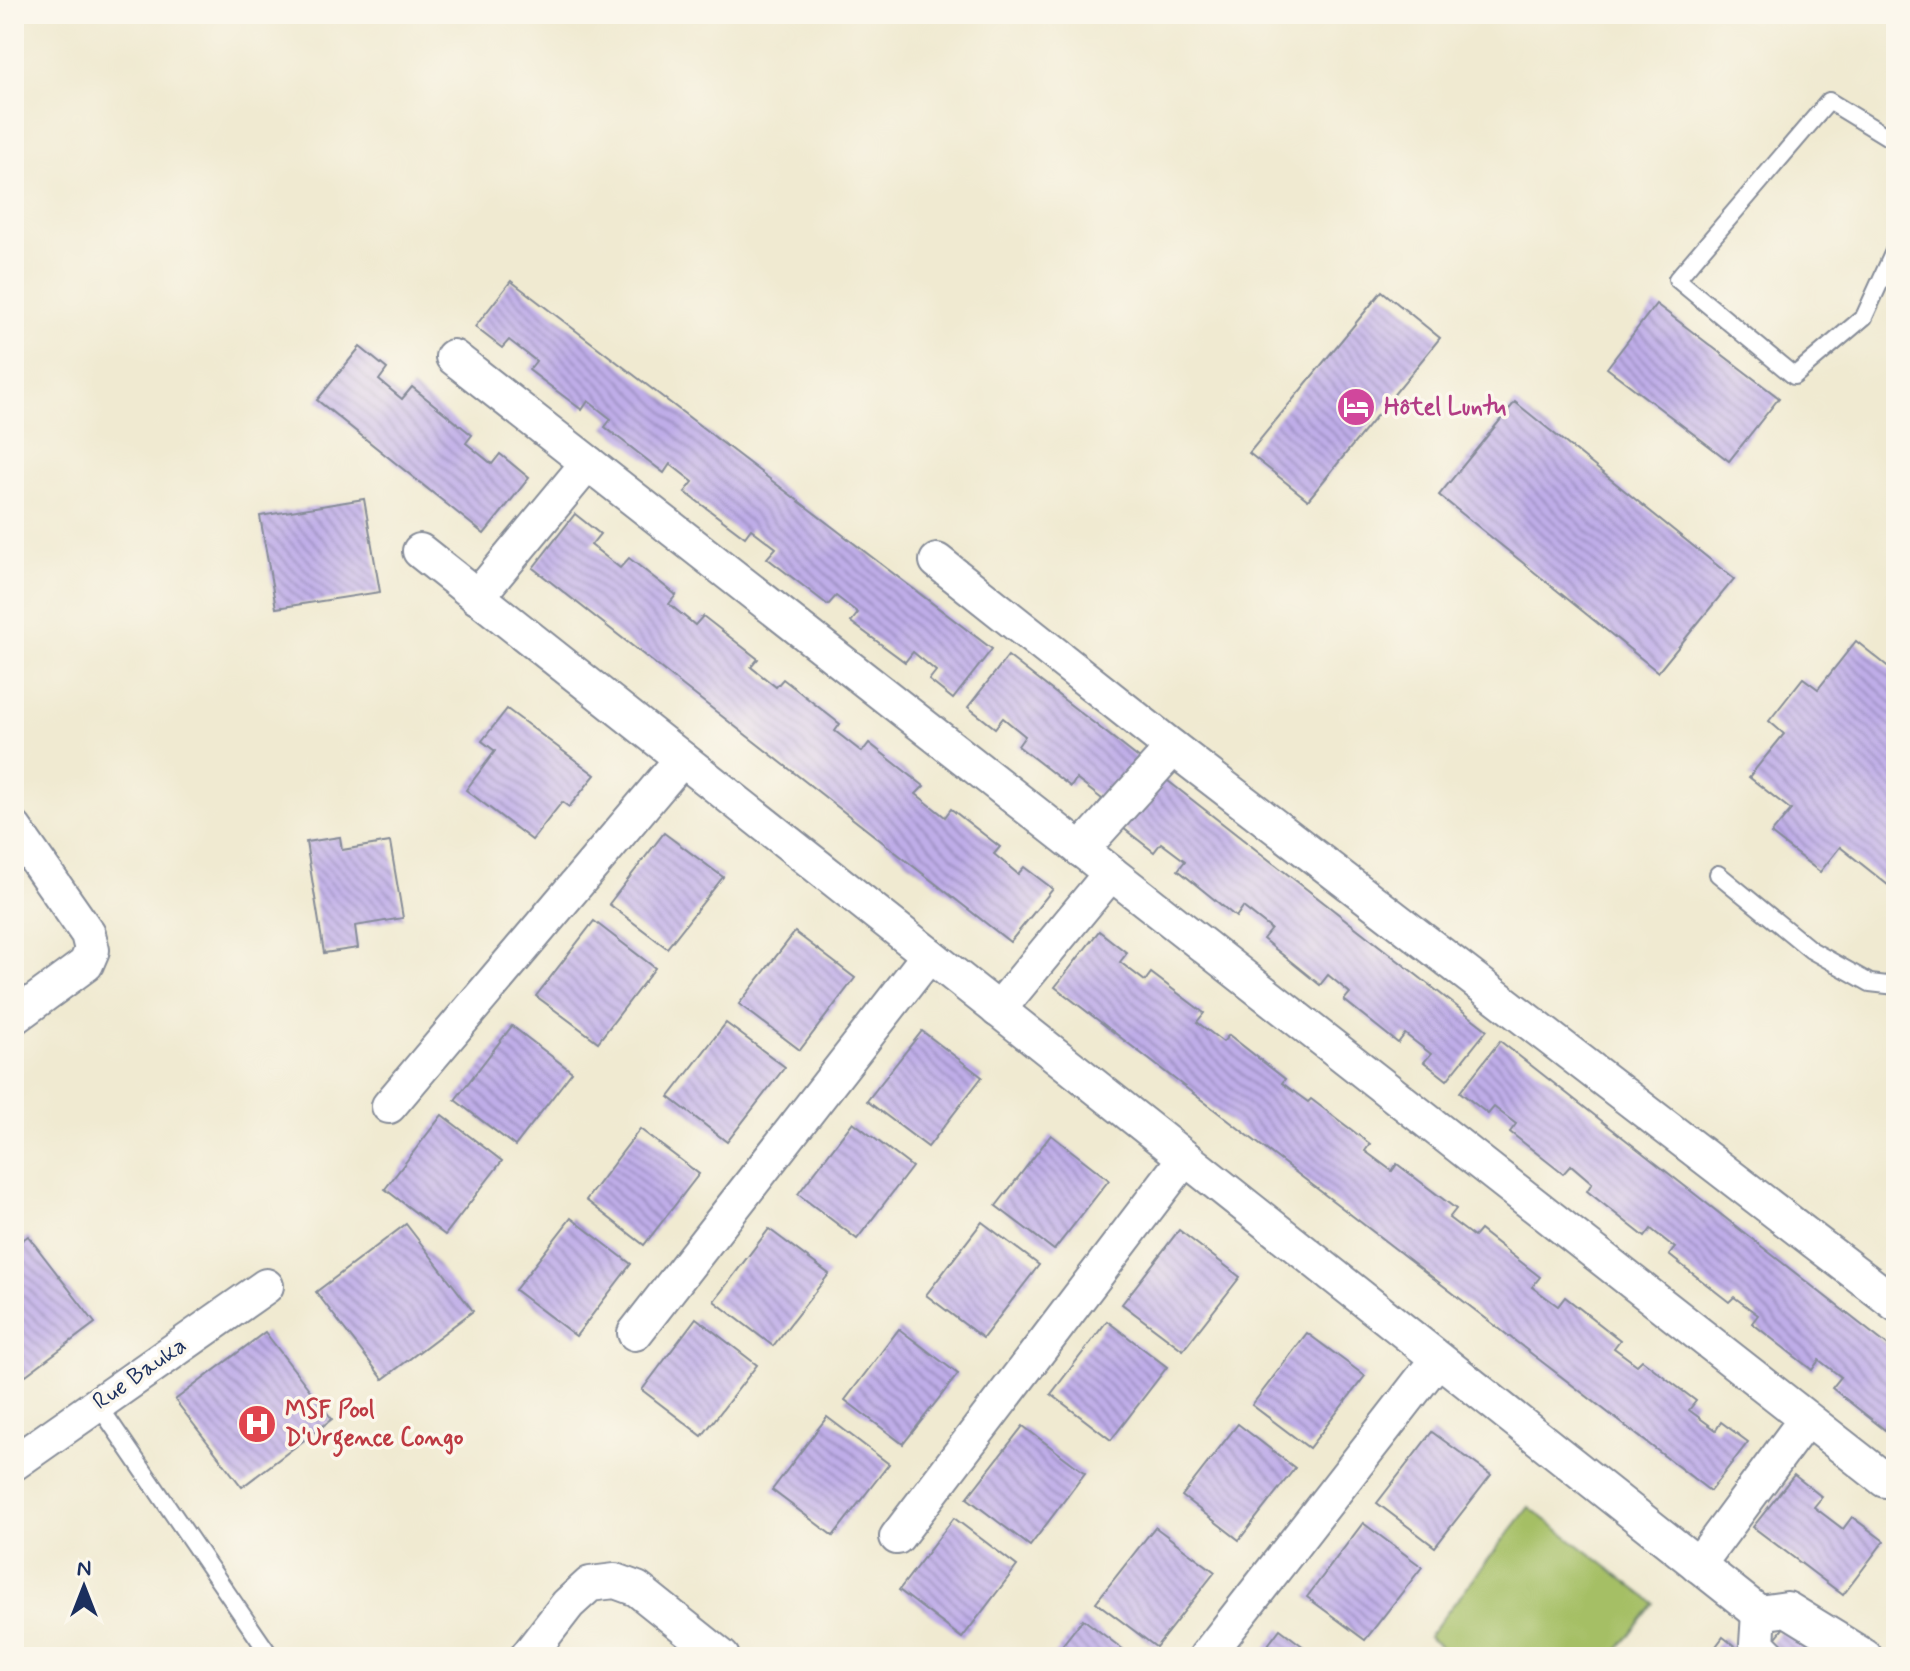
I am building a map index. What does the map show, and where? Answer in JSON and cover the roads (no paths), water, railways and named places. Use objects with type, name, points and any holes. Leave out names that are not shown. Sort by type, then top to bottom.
[{"type":"street","points":[[453,357],[1885,1480]]},
{"type":"street","points":[[477,597],[588,463]]},
{"type":"street","points":[[420,551],[1759,1613],[1787,1609],[1865,1657]]},
{"type":"street","points":[[937,561],[1173,748],[1896,1304]]},
{"type":"street","points":[[1081,850],[1173,748]]},
{"type":"street","points":[[389,1106],[682,759]]},
{"type":"street","points":[[14,828],[88,934],[92,950],[86,964],[14,1017]]},
{"type":"street","points":[[998,1010],[1111,873]]},
{"type":"street","points":[[635,1333],[929,955]]},
{"type":"street","points":[[897,1537],[1185,1158]]},
{"type":"street","name":"Rue Bauka","points":[[14,1463],[266,1286]]},
{"type":"street","points":[[1206,1657],[1437,1360]]},
{"type":"street","points":[[1698,1565],[1806,1419]]},
{"type":"street","points":[[527,1657],[568,1604],[590,1584],[615,1581],[637,1589],[722,1657]]},
{"type":"street","points":[[1759,1613],[1757,1644],[1770,1657]]},
{"type":"lane","points":[[1896,142],[1829,101],[1677,279],[1794,376],[1864,317],[1896,247]]},
{"type":"lane","points":[[1718,874],[1811,950],[1870,983],[1896,986]]},
{"type":"lane","points":[[97,1403],[271,1657]]},
{"type":"place","name":"Hôtel Luntu","points":[[1356,407]]},
{"type":"place","name":"MSF Pool D'Urgence Congo","points":[[257,1424]]}]
